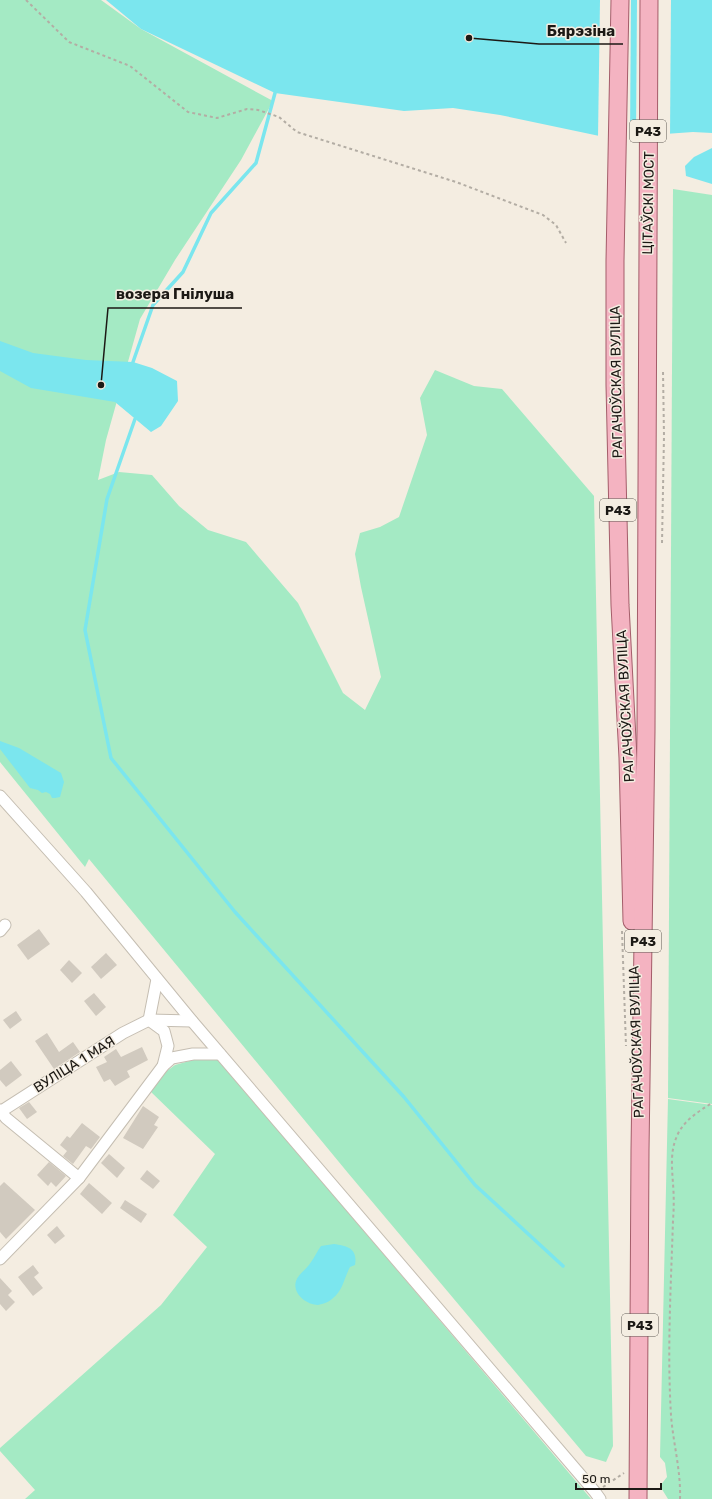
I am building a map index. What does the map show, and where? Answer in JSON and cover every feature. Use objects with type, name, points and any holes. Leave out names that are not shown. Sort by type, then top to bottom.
[{"type":"main road","name":"РАГАЧОЎСКАЯ ВУЛІЦА","points":[[620,0],[615,261],[620,605],[628,758],[640,1151]]},
{"type":"main road","name":"ЦІТАЎСКІ МОСТ","points":[[647,262],[649,0]]},
{"type":"main road","name":"РАГАЧОЎСКАЯ ВУЛІЦА","points":[[638,1499],[640,1151],[646,731],[647,262]]},
{"type":"street","points":[[0,796],[86,892],[192,1021],[600,1499]]},
{"type":"street","points":[[157,979],[148,1020],[164,1031],[168,1046],[164,1066]]},
{"type":"street","name":"ВУЛІЦА 1 МАЯ","points":[[79,1178],[6,1118],[0,1111],[123,1033],[148,1020],[192,1021]]},
{"type":"street","points":[[0,1258],[79,1178],[164,1066],[172,1058],[193,1054],[220,1054]]},
{"type":"path","points":[[26,0],[69,42],[130,66],[188,112],[217,118],[247,109],[258,110],[279,117],[297,132],[456,182],[543,214],[556,224],[566,243]]},
{"type":"path","points":[[680,1499],[680,1479],[672,1424],[670,1398],[669,1341],[671,1243],[673,1221],[673,1153],[675,1142],[680,1130],[692,1117],[712,1103]]},
{"type":"green space","points":[[0,0],[101,0],[141,29],[273,101],[241,160],[175,260],[140,319],[106,440],[98,480],[119,472],[152,475],[179,506],[208,530],[246,542],[298,603],[343,693],[365,710],[381,677],[355,554],[360,533],[380,527],[399,517],[427,435],[420,398],[435,370],[474,386],[502,389],[594,496],[613,1446],[606,1462],[586,1456],[348,1173],[89,859],[85,867],[0,762]]},
{"type":"green space","points":[[673,189],[712,195],[712,1104],[668,1098]]},
{"type":"green space","points":[[193,1060],[219,1060],[591,1499],[25,1499],[35,1490],[0,1451],[0,1448],[161,1305],[207,1247],[173,1215],[215,1154],[150,1091],[167,1071],[175,1065]]},
{"type":"green space","points":[[668,1099],[712,1105],[712,1499],[668,1499],[660,1486],[667,1477],[665,1463],[660,1457]]},
{"type":"water","points":[[106,0],[712,0],[712,133],[693,132],[609,138],[500,115],[453,108],[404,111],[275,93],[141,29]]},
{"type":"water","points":[[712,148],[712,184],[686,176],[685,166],[694,157]]},
{"type":"water","points":[[0,341],[33,353],[86,360],[133,362],[152,368],[177,381],[178,401],[161,426],[151,432],[115,402],[31,388],[0,371]]},
{"type":"water","points":[[0,741],[19,748],[61,773],[64,782],[60,797],[52,798],[50,794],[46,792],[42,793],[38,790],[30,788],[0,749]]},
{"type":"water","points":[[334,1244],[347,1247],[353,1251],[355,1255],[355,1265],[350,1267],[336,1296],[326,1303],[314,1305],[305,1301],[298,1294],[295,1286],[296,1281],[321,1246]]},
{"type":"pier","points":[[600,0],[631,0],[630,138],[608,140],[598,137]]},
{"type":"pier","points":[[637,0],[671,0],[670,136],[636,138]]},
{"type":"building","points":[[39,929],[50,944],[28,960],[17,945]]},
{"type":"building","points":[[106,953],[117,965],[101,979],[91,967]]},
{"type":"building","points":[[69,960],[82,973],[72,983],[60,970]]},
{"type":"building","points":[[94,993],[106,1007],[96,1016],[84,1001]]},
{"type":"building","points":[[16,1011],[22,1020],[10,1029],[3,1020]]},
{"type":"building","points":[[47,1033],[59,1052],[73,1042],[80,1052],[54,1069],[35,1041]]},
{"type":"building","points":[[142,1047],[148,1060],[127,1071],[130,1077],[115,1086],[110,1079],[104,1082],[96,1067],[107,1062],[104,1057],[116,1049],[121,1057]]},
{"type":"building","points":[[11,1061],[22,1075],[6,1087],[0,1080],[0,1070]]},
{"type":"building","points":[[29,1102],[37,1112],[27,1119],[19,1108]]},
{"type":"building","points":[[143,1106],[159,1117],[154,1125],[158,1127],[143,1149],[123,1138]]},
{"type":"building","points":[[82,1123],[100,1137],[91,1149],[86,1146],[73,1164],[63,1156],[67,1151],[60,1145],[67,1136],[70,1138]]},
{"type":"building","points":[[109,1154],[125,1168],[117,1178],[101,1163]]},
{"type":"building","points":[[49,1162],[66,1176],[56,1187],[51,1182],[48,1186],[37,1175]]},
{"type":"building","points":[[147,1170],[160,1181],[153,1189],[140,1179]]},
{"type":"building","points":[[4,1182],[35,1210],[6,1239],[0,1232],[0,1186]]},
{"type":"building","points":[[89,1183],[112,1203],[102,1214],[80,1194]]},
{"type":"building","points":[[125,1200],[147,1214],[141,1223],[120,1208]]},
{"type":"building","points":[[57,1226],[65,1236],[55,1244],[47,1235]]},
{"type":"building","points":[[33,1265],[39,1273],[34,1277],[43,1288],[33,1296],[18,1277]]},
{"type":"building","points":[[0,1278],[12,1291],[8,1295],[15,1302],[6,1311],[0,1304]]},
{"type":"waterway","points":[[133,362],[153,305],[183,272],[211,213],[256,163],[275,93]]},
{"type":"waterway","points":[[135,419],[107,499],[85,630],[111,758],[235,912],[404,1097],[475,1185],[563,1266]]},
{"type":"place","name":"Бярэзіна","points":[[469,38]]},
{"type":"place","name":"возера Гнілуша","points":[[101,385]]}]
